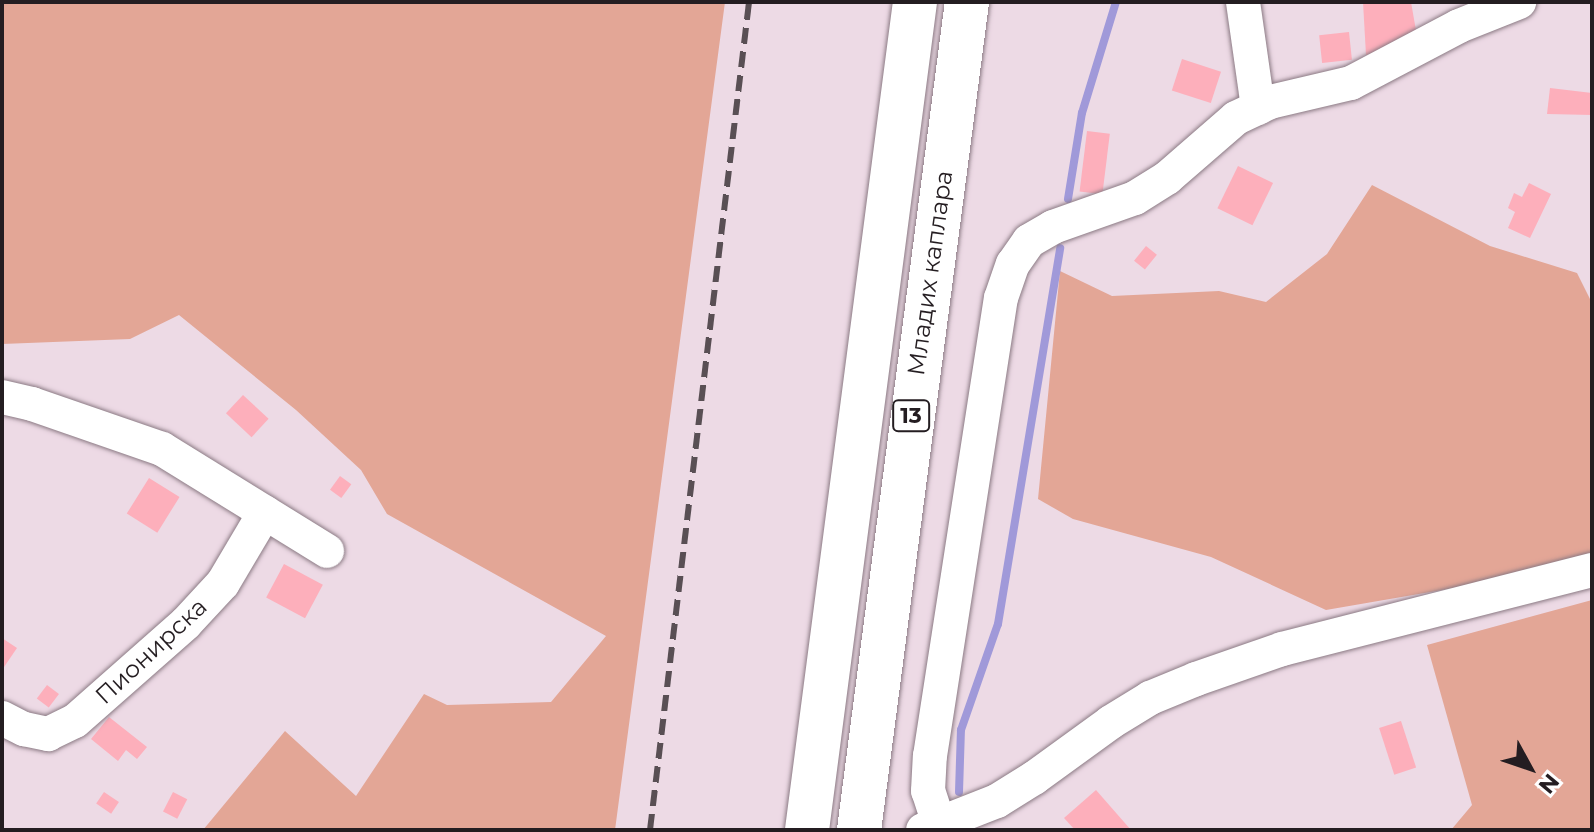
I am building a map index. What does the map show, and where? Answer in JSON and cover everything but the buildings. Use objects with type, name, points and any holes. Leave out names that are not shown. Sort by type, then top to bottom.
[{"type":"highway","name":"Младих каплара","points":[[807,830],[915,2]]},
{"type":"highway","name":"Младих каплара","points":[[859,830],[967,2]]},
{"type":"street","points":[[1243,2],[1258,108]]},
{"type":"street","points":[[1519,2],[1459,26],[1351,83],[1258,108],[1236,118],[1167,178],[1135,198],[1053,227],[1029,241],[1013,264],[1001,298],[930,756],[928,791],[931,827],[997,801],[1150,698],[1196,679],[1282,649],[1592,570]]},
{"type":"street","points":[[2,397],[32,404],[162,449],[327,551]]},
{"type":"street","name":"Пионирска","points":[[2,718],[24,729],[48,734],[75,721],[186,623],[223,583],[265,512]]},
{"type":"shaded area","points":[[2,2],[725,2],[615,830],[203,830],[285,731],[356,796],[424,694],[447,705],[551,702],[606,636],[387,514],[361,470],[296,410],[179,315],[130,339],[2,344]]},
{"type":"shaded area","points":[[1372,185],[1490,246],[1577,273],[1592,303],[1592,559],[1540,573],[1326,610],[1211,557],[1073,519],[1038,499],[1060,271],[1112,296],[1219,291],[1266,302],[1327,254]]},
{"type":"shaded area","points":[[1592,600],[1592,830],[1451,830],[1472,805],[1427,645]]},
{"type":"waterway","points":[[1068,199],[1082,113],[1116,2]]},
{"type":"waterway","points":[[959,792],[961,730],[998,624],[1060,248]]},
{"type":"railway","points":[[650,830],[749,2]]}]
